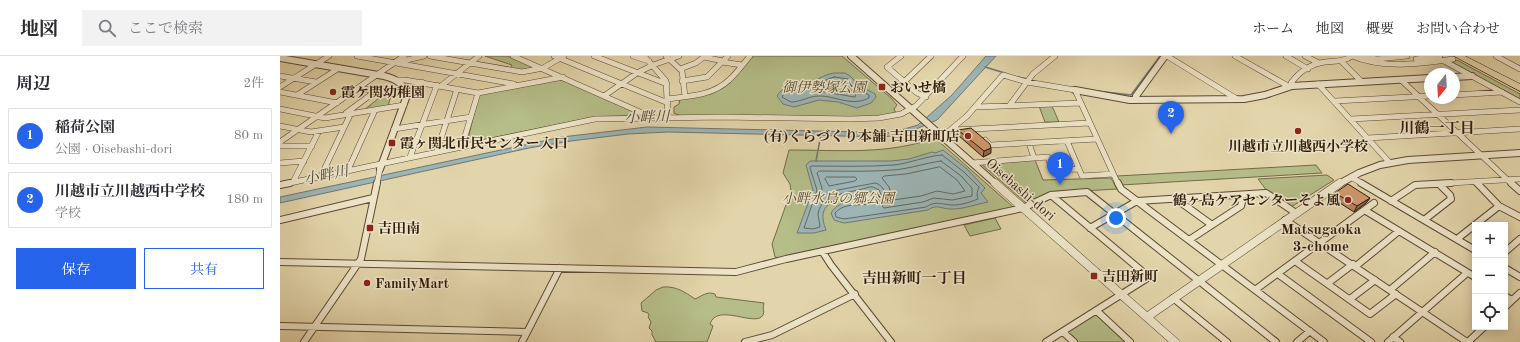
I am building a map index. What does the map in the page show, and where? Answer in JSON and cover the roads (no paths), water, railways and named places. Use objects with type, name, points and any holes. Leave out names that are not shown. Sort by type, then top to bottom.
[{"type":"highway","points":[[1458,56],[1520,88]]},
{"type":"highway","points":[[1470,56],[1520,82]]},
{"type":"street","points":[[280,87],[329,56]]},
{"type":"street","points":[[357,56],[519,85]]},
{"type":"street","points":[[280,142],[404,56]]},
{"type":"street","points":[[394,63],[424,56]]},
{"type":"street","points":[[430,56],[522,72],[543,68],[562,57]]},
{"type":"street","points":[[410,157],[439,85],[479,56]]},
{"type":"street","points":[[512,56],[543,68],[651,117]]},
{"type":"street","points":[[554,56],[562,57],[622,84],[668,101],[715,90],[723,86],[750,56]]},
{"type":"street","points":[[594,56],[666,84]]},
{"type":"street","points":[[633,56],[649,61]]},
{"type":"street","points":[[644,56],[666,80],[668,117]]},
{"type":"street","points":[[604,96],[653,65],[668,58],[679,56]]},
{"type":"street","points":[[680,69],[696,63],[704,56],[742,65]]},
{"type":"street","points":[[682,81],[707,77],[728,56]]},
{"type":"street","name":"Oisebashi-dori","points":[[852,56],[1174,342]]},
{"type":"street","points":[[901,56],[887,67],[917,93],[926,97]]},
{"type":"street","points":[[904,82],[931,56]]},
{"type":"street","points":[[280,185],[348,170],[380,166],[410,157],[590,119],[609,117],[668,117],[864,119],[900,114],[913,111],[963,56]]},
{"type":"street","points":[[1009,106],[1037,70],[1055,56]]},
{"type":"street","points":[[1137,100],[1136,96],[1166,56],[1237,99]]},
{"type":"street","points":[[1235,56],[1290,86]]},
{"type":"street","points":[[1286,56],[1308,69]]},
{"type":"street","points":[[1305,56],[1319,63]]},
{"type":"street","points":[[1329,56],[1330,61]]},
{"type":"street","points":[[1290,86],[1295,77],[1319,63],[1342,61],[1353,56],[1377,61],[1440,56]]},
{"type":"street","points":[[1353,56],[1364,61],[1378,64],[1443,61],[1453,59],[1447,56]]},
{"type":"street","points":[[1358,56],[1377,59],[1407,56]]},
{"type":"street","points":[[1496,56],[1520,69]]},
{"type":"street","points":[[280,58],[397,80],[422,82],[478,93],[563,77]]},
{"type":"street","points":[[668,58],[682,71],[685,96]]},
{"type":"street","points":[[1342,61],[1362,82]]},
{"type":"street","points":[[1443,61],[1520,102]]},
{"type":"street","points":[[297,95],[339,68]]},
{"type":"street","points":[[954,130],[1003,75],[1027,82],[1137,100],[1237,99],[1265,95],[1290,86],[1424,78]]},
{"type":"street","points":[[280,76],[316,82]]},
{"type":"street","points":[[1460,77],[1472,76]]},
{"type":"street","points":[[304,342],[360,259],[380,166],[404,105],[407,93],[403,84],[397,80]]},
{"type":"street","points":[[1401,80],[1520,191]]},
{"type":"street","points":[[407,93],[422,82]]},
{"type":"street","points":[[1318,84],[1390,163]]},
{"type":"street","points":[[344,114],[376,91],[358,88]]},
{"type":"street","points":[[437,151],[457,89]]},
{"type":"street","points":[[1075,90],[1089,123],[1121,189],[1324,342]]},
{"type":"street","points":[[280,92],[337,102]]},
{"type":"street","points":[[1460,95],[1502,92]]},
{"type":"street","points":[[462,146],[478,93]]},
{"type":"street","points":[[1335,101],[1424,97]]},
{"type":"street","points":[[976,107],[1080,103]]},
{"type":"street","points":[[280,109],[325,118],[404,105]]},
{"type":"street","points":[[348,170],[374,110]]},
{"type":"street","points":[[1351,119],[1520,110]]},
{"type":"street","points":[[321,176],[351,113]]},
{"type":"street","points":[[394,129],[471,116]]},
{"type":"street","points":[[940,135],[954,130],[1089,123]]},
{"type":"street","points":[[280,126],[297,130],[319,131],[344,127]]},
{"type":"street","points":[[972,129],[990,145],[1097,140]]},
{"type":"street","points":[[1368,138],[1520,129]]},
{"type":"street","points":[[293,182],[319,131]]},
{"type":"street","points":[[1067,141],[1082,176],[1113,174]]},
{"type":"street","points":[[1029,143],[1034,158]]},
{"type":"street","points":[[280,146],[312,146]]},
{"type":"street","points":[[1147,317],[1285,220],[1351,177],[1368,169],[1390,163],[1520,153]]},
{"type":"street","points":[[972,163],[1048,157],[1052,170],[1078,169]]},
{"type":"street","points":[[280,163],[304,161]]},
{"type":"street","points":[[1351,177],[1472,248]]},
{"type":"street","points":[[1390,201],[1415,185],[1520,179]]},
{"type":"street","points":[[1476,182],[1499,206],[1520,217]]},
{"type":"street","points":[[1424,220],[1451,199],[1450,195],[1439,184]]},
{"type":"street","points":[[280,262],[736,272],[822,251],[1023,208],[1051,195],[1087,192],[1276,342]]},
{"type":"street","points":[[1090,228],[1137,201],[1266,193],[1296,213]]},
{"type":"street","points":[[1046,342],[1149,277],[1051,195]]},
{"type":"street","points":[[1189,240],[1241,206],[1242,202],[1238,195]]},
{"type":"street","points":[[280,220],[374,197]]},
{"type":"street","points":[[1176,199],[1212,225]]},
{"type":"street","points":[[1255,290],[1366,211],[1374,203]]},
{"type":"street","points":[[1457,240],[1499,206]]},
{"type":"street","points":[[1366,211],[1472,276]]},
{"type":"street","points":[[1285,220],[1468,342],[1481,330]]},
{"type":"street","points":[[1328,283],[1399,231]]},
{"type":"street","points":[[1508,249],[1520,239]]},
{"type":"street","points":[[822,251],[831,265],[891,342]]},
{"type":"street","points":[[1390,290],[1434,252]]},
{"type":"street","points":[[1295,261],[1370,314],[1396,294]]},
{"type":"street","points":[[522,342],[560,268]]},
{"type":"street","points":[[1508,270],[1520,277]]},
{"type":"street","points":[[1391,340],[1467,273]]},
{"type":"street","points":[[1278,274],[1371,342]]},
{"type":"street","points":[[1350,299],[1375,280]]},
{"type":"street","points":[[1508,304],[1520,293]]},
{"type":"street","points":[[745,342],[772,339],[855,294]]},
{"type":"street","points":[[1174,298],[1227,342]]},
{"type":"street","points":[[1508,298],[1512,300]]},
{"type":"street","points":[[1097,311],[1130,342]]},
{"type":"street","points":[[280,326],[527,332]]},
{"type":"street","points":[[1297,342],[1310,331]]},
{"type":"street","points":[[1063,332],[1074,342]]},
{"type":"street","points":[[1391,340],[1400,342]]},
{"type":"water","points":[[986,56],[996,56],[937,120],[909,132],[885,137],[668,132],[628,134],[529,148],[280,203],[280,197],[562,137],[647,127],[860,132],[875,134],[894,132],[918,125],[952,95]]},
{"type":"water","points":[[834,73],[845,73],[859,85],[875,94],[876,97],[871,103],[857,108],[838,102],[819,100],[794,107],[783,104],[777,96],[781,91],[789,86],[813,81]]},
{"type":"water","points":[[943,150],[967,169],[985,188],[981,193],[988,202],[957,209],[934,207],[928,210],[844,223],[834,220],[831,213],[841,204],[862,199],[871,201],[877,198],[874,192],[869,192],[834,201],[829,204],[825,208],[823,214],[823,221],[826,230],[814,233],[797,233],[813,190],[806,165],[810,161],[891,161],[909,159]]},
{"type":"waterway","points":[[1097,91],[1131,95],[1160,56]]},
{"type":"waterway","points":[[985,67],[1005,73]]},
{"type":"waterway","points":[[1018,77],[1028,79]]},
{"type":"waterway","points":[[816,161],[821,134]]},
{"type":"place","name":"おいせ橋","points":[[882,87]]},
{"type":"place","name":"霞ケ関幼稚園","points":[[333,92]]},
{"type":"place","name":"川越市立川越西小学校","points":[[1298,131]]},
{"type":"place","name":"川越市立川越西中学校","points":[[1171,134]]},
{"type":"place","name":"(有)くらづくり本舗 吉田新町店","points":[[968,136]]},
{"type":"place","name":"霞ヶ関北市民センター入口","points":[[392,143]]},
{"type":"place","name":"稲荷公園","points":[[1060,185]]},
{"type":"place","name":"鶴ヶ島ケアセンターそよ風","points":[[1348,200]]},
{"type":"place","name":"吉田南","points":[[370,228]]},
{"type":"place","name":"吉田新町","points":[[1094,276]]},
{"type":"place","name":"FamilyMart","points":[[367,283]]},
{"type":"district","name":"川鶴一丁目","points":[[1437,128]]},
{"type":"district","name":"Matsugaoka 3-chome","points":[[1321,238]]},
{"type":"district","name":"吉田新町一丁目","points":[[914,278]]},
{"type":"park label","name":"御伊勢塚公園","points":[[824,87]]},
{"type":"park label","name":"小畔水鳥の郷公園","points":[[838,198]]},
{"type":"water label","name":"小畔川","points":[[647,117]]},
{"type":"water label","name":"小畔川","points":[[326,175]]}]
